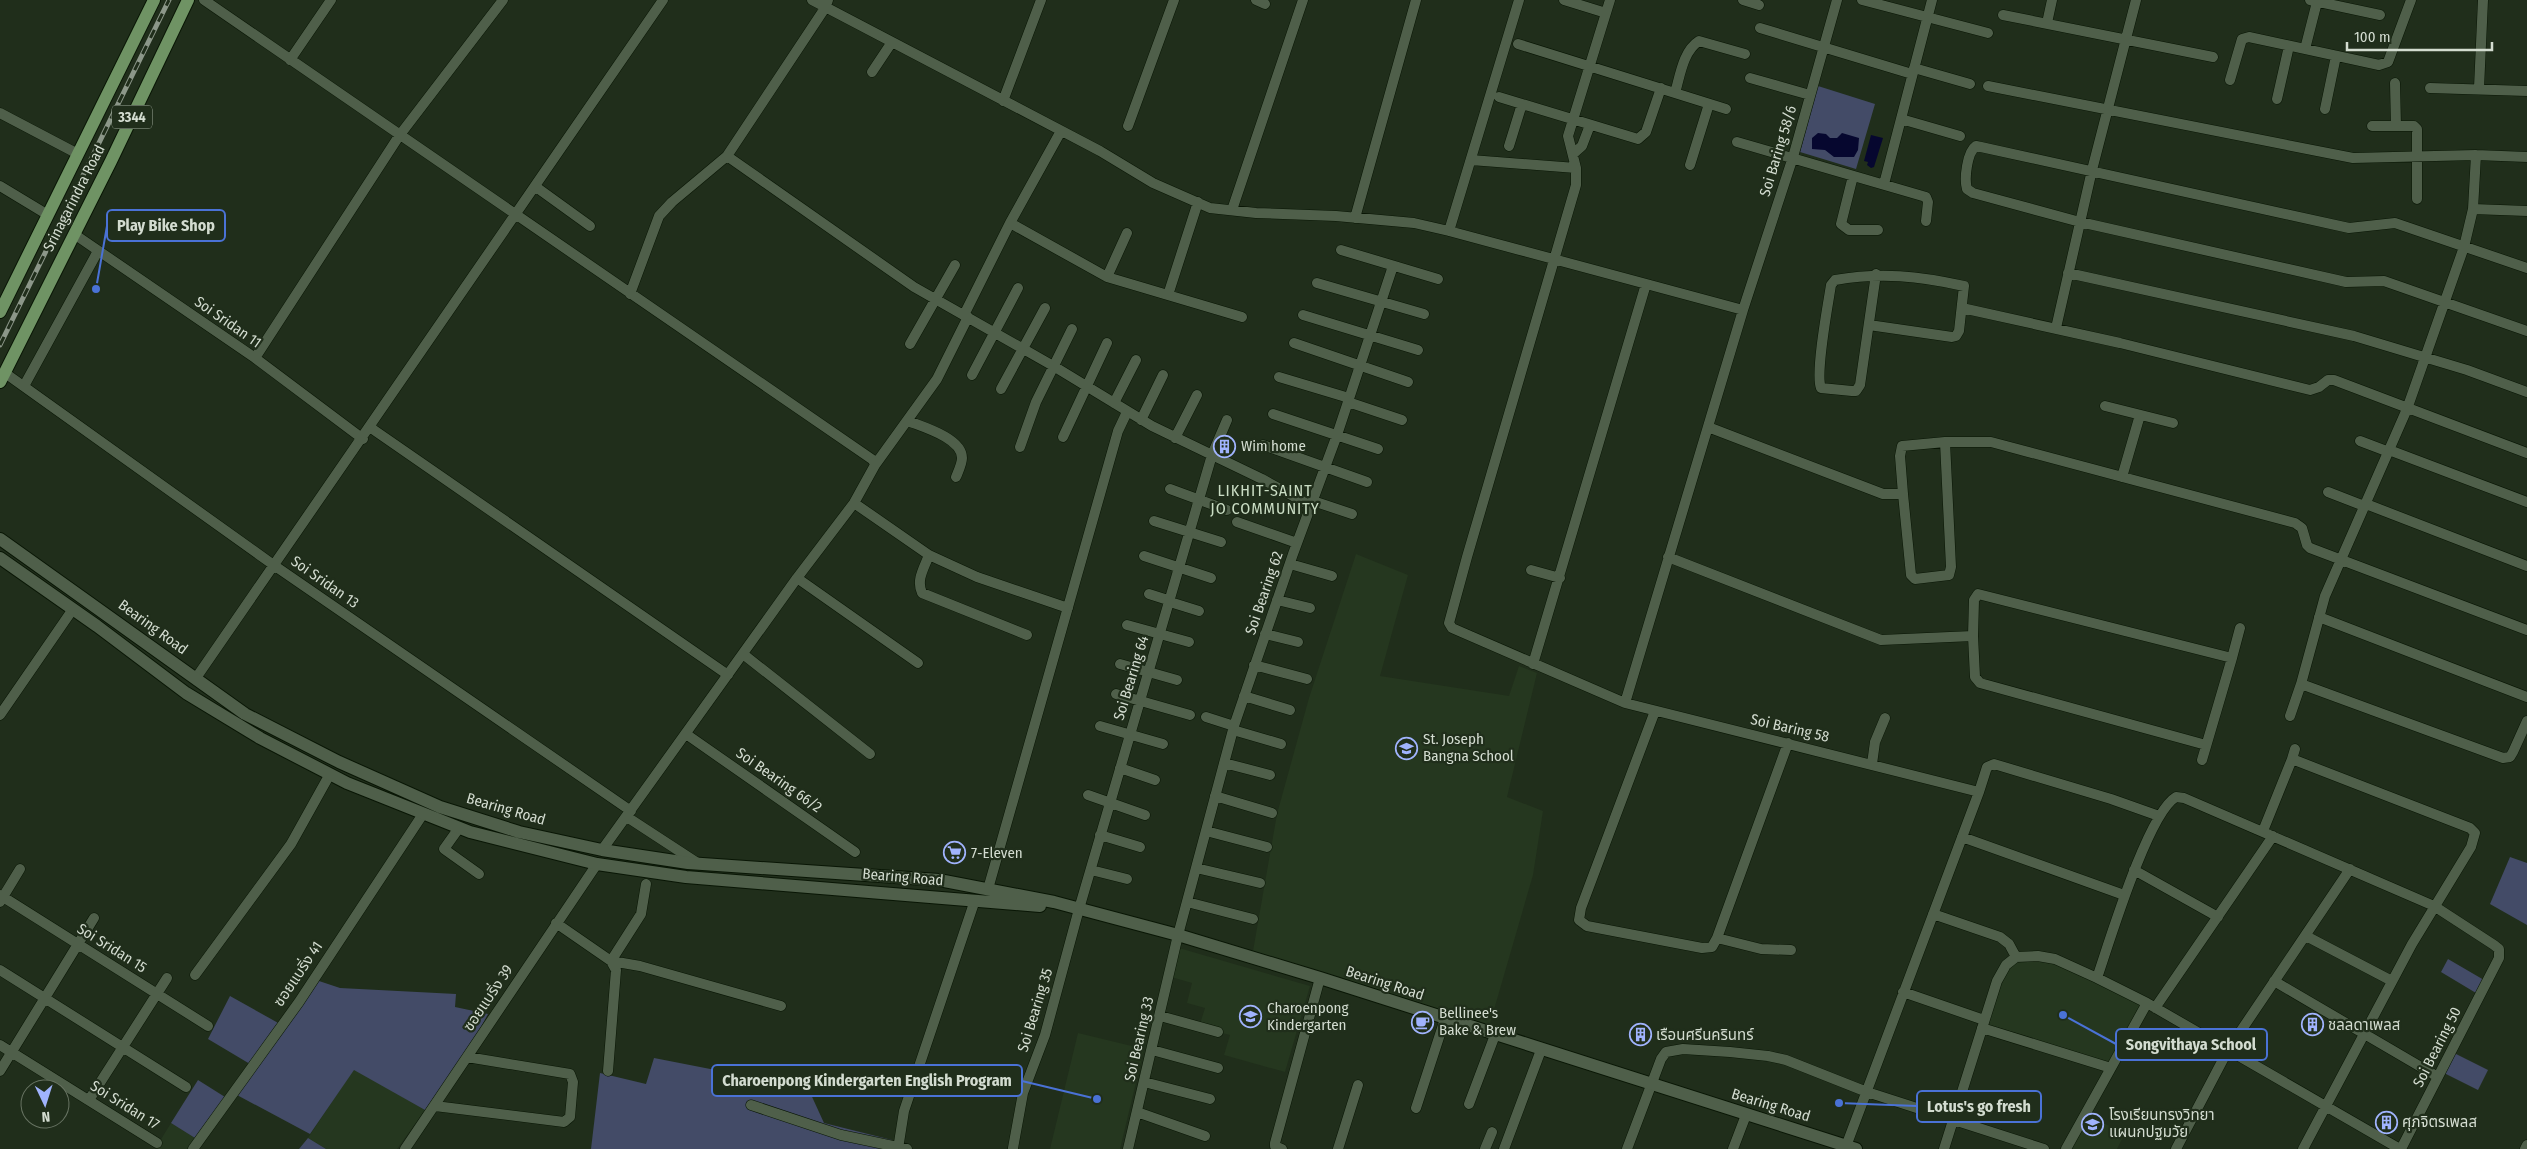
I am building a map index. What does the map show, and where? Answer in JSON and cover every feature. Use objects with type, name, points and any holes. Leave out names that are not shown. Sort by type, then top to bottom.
[{"type":"main road","name":"Srinagarindra Road","points":[[0,312],[154,0]]},
{"type":"main road","name":"Srinagarindra Road","points":[[2,378],[188,0]]},
{"type":"main road","name":"Bearing Road","points":[[0,539],[245,714],[291,739],[440,807],[520,832],[602,850],[699,864],[939,880],[1077,909],[1178,935],[1320,978],[1651,1086],[1746,1114],[1849,1148]]},
{"type":"main road","name":"Bearing Road","points":[[0,558],[97,626],[186,693],[260,738],[330,774],[459,828],[597,864],[686,877],[1077,909]]},
{"type":"main road","points":[[97,626],[107,614]]},
{"type":"street","points":[[204,0],[873,460],[875,465]]},
{"type":"street","points":[[290,60],[331,0]]},
{"type":"street","points":[[255,358],[400,136],[503,0]]},
{"type":"street","points":[[196,678],[363,440],[663,0]]},
{"type":"street","points":[[812,0],[827,4],[892,42],[1062,131],[1153,183],[1210,208],[1414,223],[1743,310],[1625,703]]},
{"type":"street","points":[[1004,101],[1041,0]]},
{"type":"street","points":[[1128,126],[1174,0]]},
{"type":"street","points":[[1232,210],[1303,0]]},
{"type":"street","points":[[1356,218],[1416,0]]},
{"type":"street","points":[[1449,231],[1519,0]]},
{"type":"street","points":[[1564,0],[1606,13]]},
{"type":"street","points":[[1553,260],[1576,185],[1576,168],[1568,143],[1568,136],[1610,0]]},
{"type":"street","points":[[1743,0],[1759,6]]},
{"type":"street","name":"Soi Baring 58/6","points":[[1743,310],[1793,157],[1837,0]]},
{"type":"street","points":[[1862,0],[1988,33]]},
{"type":"street","points":[[1884,184],[1932,0]]},
{"type":"street","points":[[2046,22],[2052,0]]},
{"type":"street","points":[[2056,328],[2092,170],[2136,0]]},
{"type":"street","points":[[2230,80],[2240,44],[2244,37],[2379,65],[2385,64],[2388,62],[2411,0]]},
{"type":"street","points":[[2479,88],[2483,0]]},
{"type":"street","points":[[2305,49],[2313,1],[2380,15]]},
{"type":"street","points":[[630,294],[659,216],[672,202],[727,156],[827,4]]},
{"type":"street","points":[[2003,14],[2046,22],[2124,41],[2213,57]]},
{"type":"street","points":[[1760,28],[1824,48],[1970,84]]},
{"type":"street","points":[[872,72],[892,42]]},
{"type":"street","points":[[1675,93],[1687,53],[1692,45],[1699,42],[1745,54]]},
{"type":"street","points":[[1518,44],[1726,109]]},
{"type":"street","points":[[2277,99],[2289,46]]},
{"type":"street","points":[[2325,109],[2336,56]]},
{"type":"street","points":[[1750,78],[1810,95]]},
{"type":"street","points":[[2395,83],[2396,126]]},
{"type":"street","points":[[1988,86],[2343,156],[2362,158],[2476,155],[2527,157]]},
{"type":"street","points":[[1499,97],[1632,139],[1641,139],[1646,132],[1661,88]]},
{"type":"street","points":[[2430,88],[2479,88],[2527,91]]},
{"type":"street","points":[[1509,146],[1522,104]]},
{"type":"street","points":[[1690,165],[1709,104]]},
{"type":"street","points":[[0,113],[78,154]]},
{"type":"street","points":[[1901,119],[1960,136]]},
{"type":"street","points":[[1573,154],[1582,146],[1590,125]]},
{"type":"street","points":[[2372,126],[2415,127],[2418,132],[2416,198]]},
{"type":"street","points":[[602,850],[797,578],[854,503],[875,465],[937,379],[1010,222],[1062,131]]},
{"type":"street","points":[[1736,142],[1926,197],[1928,202],[1926,221]]},
{"type":"street","points":[[2527,268],[2395,223],[2349,228],[1981,147],[1976,146],[1971,150],[1966,184],[1969,191],[2080,222],[2346,282],[2384,281],[2527,330]]},
{"type":"street","points":[[2290,716],[2301,684],[2319,617],[2340,559],[2407,409],[2427,358],[2464,247],[2473,209],[2476,155]]},
{"type":"street","points":[[727,156],[914,287],[1055,366],[1141,420],[1312,503],[1352,514]]},
{"type":"street","points":[[1471,160],[1576,168]]},
{"type":"street","points":[[1853,176],[1841,224],[1849,230],[1878,230]]},
{"type":"street","points":[[0,186],[48,215]]},
{"type":"street","points":[[536,187],[590,226]]},
{"type":"street","points":[[1168,295],[1198,202]]},
{"type":"street","points":[[2473,209],[2527,211]]},
{"type":"street","points":[[1010,222],[1107,277],[1242,317]]},
{"type":"street","points":[[1107,277],[1127,233]]},
{"type":"street","name":"Soi Sridan 11","points":[[74,234],[255,358],[363,440]]},
{"type":"street","points":[[1341,250],[1438,279]]},
{"type":"street","points":[[24,386],[98,251]]},
{"type":"street","name":"Soi Baring 58","points":[[1553,260],[1449,623],[1452,628],[1625,703],[1979,792]]},
{"type":"street","points":[[910,344],[955,265]]},
{"type":"street","name":"Soi Bearing 62","points":[[1178,935],[1233,728],[1337,435],[1393,266]]},
{"type":"street","points":[[2068,273],[2354,336],[2427,358],[2527,392]]},
{"type":"street","points":[[1870,325],[1956,336],[1959,331],[1962,308],[1964,286],[1893,274],[1876,274],[1835,280],[1830,285],[1820,377],[1821,388],[1852,391],[1858,389],[1863,373],[1876,274]]},
{"type":"street","points":[[1317,283],[1424,314]]},
{"type":"street","points":[[1533,664],[1646,284]]},
{"type":"street","points":[[972,375],[1018,288]]},
{"type":"street","points":[[1001,389],[1045,308]]},
{"type":"street","points":[[1962,308],[2056,328],[2310,390],[2319,387],[2328,380],[2334,380],[2527,453]]},
{"type":"street","points":[[1303,315],[1418,350]]},
{"type":"street","points":[[1020,447],[1036,402],[1072,329]]},
{"type":"street","points":[[1064,438],[1107,343]]},
{"type":"street","points":[[1294,343],[1408,382]]},
{"type":"street","points":[[1114,403],[1136,360]]},
{"type":"street","points":[[1141,420],[1163,375]]},
{"type":"street","name":"Soi Sridan 13","points":[[2,378],[24,386],[275,566],[699,864]]},
{"type":"street","points":[[1280,378],[1402,420]]},
{"type":"street","points":[[1175,438],[1196,395]]},
{"type":"street","points":[[2105,406],[2173,424]]},
{"type":"street","points":[[988,889],[1118,431],[1128,412]]},
{"type":"street","points":[[1272,414],[1378,449]]},
{"type":"street","points":[[2122,477],[2140,415]]},
{"type":"street","name":"Soi Bearing 64","points":[[1077,909],[1180,568],[1212,455],[1228,420]]},
{"type":"street","points":[[908,421],[944,435],[959,449],[962,458],[956,477]]},
{"type":"street","points":[[1708,427],[1876,493],[1903,494]]},
{"type":"street","points":[[371,428],[728,675]]},
{"type":"street","points":[[2360,440],[2527,502]]},
{"type":"street","points":[[1945,442],[1951,567],[1949,575],[1912,578],[1900,456],[1902,446],[1945,442],[1991,442],[2295,523],[2302,528],[2307,545],[2310,548],[2527,630]]},
{"type":"street","points":[[1263,445],[1367,482]]},
{"type":"street","points":[[1170,489],[1228,510]]},
{"type":"street","points":[[2328,492],[2527,566]]},
{"type":"street","points":[[854,503],[929,556],[977,577],[1068,608]]},
{"type":"street","points":[[1154,521],[1220,542]]},
{"type":"street","points":[[1238,522],[1297,544]]},
{"type":"street","points":[[929,556],[920,578],[919,587],[922,593],[1027,636]]},
{"type":"street","points":[[1144,556],[1211,578]]},
{"type":"street","points":[[1668,557],[1881,640],[1973,636]]},
{"type":"street","points":[[1290,564],[1332,576]]},
{"type":"street","points":[[1531,570],[1560,578]]},
{"type":"street","points":[[797,578],[918,663]]},
{"type":"street","points":[[1149,594],[1199,611]]},
{"type":"street","points":[[2206,745],[1980,683],[1975,677],[1974,600],[1978,594],[1982,594],[2232,658]]},
{"type":"street","points":[[1277,600],[1310,608]]},
{"type":"street","points":[[0,715],[73,609]]},
{"type":"street","points":[[2319,617],[2527,697]]},
{"type":"street","points":[[1127,625],[1189,642]]},
{"type":"street","points":[[2202,760],[2240,628]]},
{"type":"street","points":[[1265,634],[1298,642]]},
{"type":"street","points":[[743,654],[870,754]]},
{"type":"street","points":[[1120,664],[1177,680]]},
{"type":"street","points":[[1254,665],[1307,679]]},
{"type":"street","points":[[2301,684],[2503,758],[2510,757],[2527,721]]},
{"type":"street","points":[[1116,694],[1190,715]]},
{"type":"street","points":[[1244,696],[1290,710]]},
{"type":"street","points":[[1655,712],[1581,908],[1579,920],[1587,926],[1702,948],[1712,946],[1717,938],[1788,744]]},
{"type":"street","points":[[1206,717],[1281,744]]},
{"type":"street","points":[[1872,764],[1875,742],[1885,718]]},
{"type":"street","points":[[1100,726],[1163,744]]},
{"type":"street","name":"Soi Bearing 66/2","points":[[686,734],[855,852]]},
{"type":"street","points":[[2263,831],[2294,754],[2473,830],[2476,836],[2392,981],[2303,1149]]},
{"type":"street","points":[[1224,763],[1270,775]]},
{"type":"street","points":[[1849,1148],[1903,992],[1987,767],[1994,764],[2111,798],[2159,816]]},
{"type":"street","points":[[1120,768],[1155,780]]},
{"type":"street","points":[[195,975],[291,844],[330,774]]},
{"type":"street","points":[[1088,796],[1145,815]]},
{"type":"street","points":[[1215,796],[1272,813]]},
{"type":"street","points":[[2097,978],[2134,870],[2159,816],[2170,801],[2178,796],[2434,906]]},
{"type":"street","name":"ซอยแบริ่ง 41","points":[[193,1149],[299,1002],[423,814]]},
{"type":"street","points":[[459,828],[444,849],[479,874]]},
{"type":"street","points":[[1206,830],[1268,847]]},
{"type":"street","points":[[1100,836],[1140,847]]},
{"type":"street","points":[[2066,1149],[2111,1068],[2151,1005],[2218,917],[2273,836]]},
{"type":"street","points":[[1962,837],[2124,895]]},
{"type":"street","name":"ซอยแบริ่ง 39","points":[[405,1149],[597,864]]},
{"type":"street","points":[[1196,868],[1260,883]]},
{"type":"street","points":[[1,898],[20,869]]},
{"type":"street","points":[[2176,1149],[2228,1050],[2350,869]]},
{"type":"street","points":[[1090,870],[1127,879]]},
{"type":"street","points":[[2134,870],[2218,917]]},
{"type":"street","points":[[611,961],[641,914],[646,884]]},
{"type":"street","name":"Soi Sridan 15","points":[[1,898],[208,1026]]},
{"type":"street","points":[[751,1105],[841,1135],[901,1148],[904,1111],[975,900]]},
{"type":"street","points":[[1187,902],[1253,919]]},
{"type":"street","name":"Soi Bearing 50","points":[[2400,1149],[2499,958],[2498,949],[2494,945],[2434,906]]},
{"type":"street","name":"Soi Bearing 35","points":[[1013,1148],[1023,1093],[1045,1035],[1077,909]]},
{"type":"street","points":[[1933,914],[2000,937],[2008,944],[2016,957]]},
{"type":"street","points":[[0,1071],[94,918]]},
{"type":"street","points":[[556,923],[611,961],[640,966],[781,1006]]},
{"type":"street","name":"Soi Bearing 33","points":[[1129,1149],[1178,935]]},
{"type":"street","points":[[2306,936],[2392,981]]},
{"type":"street","points":[[1717,938],[1761,949],[1791,950]]},
{"type":"street","points":[[1944,1149],[1983,1024],[2002,971],[2016,957],[2038,956],[2054,958],[2151,1005],[2325,1108],[2400,1149]]},
{"type":"street","points":[[608,1070],[616,981],[616,970],[611,961]]},
{"type":"street","points":[[0,970],[186,1087]]},
{"type":"street","points":[[89,1100],[155,993],[167,978]]},
{"type":"street","points":[[1278,1148],[1320,978]]},
{"type":"street","points":[[2274,981],[2438,1077]]},
{"type":"street","points":[[1903,992],[1983,1024],[2111,1068]]},
{"type":"street","points":[[1160,1016],[1218,1032]]},
{"type":"street","points":[[1416,1108],[1445,1019]]},
{"type":"street","points":[[1469,1104],[1495,1035]]},
{"type":"street","name":"Soi Sridan 17","points":[[0,1046],[157,1143]]},
{"type":"street","points":[[1628,1149],[1651,1086],[1666,1052],[1684,1049],[1768,1056],[1786,1060],[1867,1092],[2044,1149]]},
{"type":"street","points":[[1152,1050],[1218,1068]]},
{"type":"street","points":[[1504,1149],[1541,1050]]},
{"type":"street","points":[[435,1106],[564,1122],[570,1117],[573,1082],[570,1074],[467,1057]]},
{"type":"street","points":[[1144,1082],[1210,1099]]},
{"type":"street","points":[[1338,1149],[1358,1085]]},
{"type":"street","points":[[1137,1112],[1205,1136]]},
{"type":"street","points":[[1733,1149],[1746,1114]]},
{"type":"street","points":[[1486,1149],[1492,1132]]},
{"type":"street","points":[[2525,1149],[2527,1145]]},
{"type":"shaded area","points":[[1818,86],[1875,104],[1856,169],[1800,152]]},
{"type":"shaded area","points":[[1818,133],[1826,134],[1830,138],[1837,138],[1842,133],[1859,138],[1858,150],[1854,157],[1834,157],[1825,150],[1812,149],[1812,138]]},
{"type":"shaded area","points":[[1871,135],[1883,138],[1874,167],[1871,168],[1867,165],[1868,162],[1864,161]]},
{"type":"shaded area","name":"St. Joseph Bangna School","points":[[1356,554],[1408,575],[1380,676],[1509,696],[1519,666],[1537,673],[1507,797],[1543,811],[1533,875],[1489,1027],[1253,951],[1277,814],[1309,698]]},
{"type":"shaded area","points":[[2510,857],[2527,863],[2527,925],[2490,904]]},
{"type":"shaded area","name":"Charoenpong Kindergarten","points":[[1179,948],[1310,986],[1285,1072],[1224,1055],[1230,1035],[1199,1027],[1205,1008],[1187,1003],[1192,983],[1171,977]]},
{"type":"shaded area","points":[[2033,959],[2061,964],[2143,1005],[2109,1065],[1986,1026],[2005,972],[2012,964]]},
{"type":"shaded area","points":[[2448,959],[2484,980],[2476,993],[2441,972]]},
{"type":"shaded area","points":[[319,981],[340,988],[456,994],[455,1007],[488,1014],[471,1045],[425,1110],[354,1070],[310,1134],[237,1095]]},
{"type":"shaded area","points":[[230,996],[280,1024],[250,1064],[208,1039]]},
{"type":"shaded area","points":[[1078,1033],[1144,1049],[1120,1149],[1050,1149]]},
{"type":"shaded area","points":[[2454,1053],[2488,1070],[2478,1090],[2444,1073]]},
{"type":"shaded area","points":[[654,1058],[808,1088],[824,1123],[892,1140],[891,1149],[591,1149],[600,1073],[646,1084]]},
{"type":"shaded area","points":[[354,1069],[425,1110],[397,1149],[326,1149],[308,1138]]},
{"type":"shaded area","points":[[198,1080],[225,1097],[195,1138],[171,1123]]},
{"type":"shaded area","name":"โรงเรียนทรงวิทยา แผนกปฐมวัย","points":[[2085,1115],[2125,1133],[2117,1149],[2070,1149]]},
{"type":"shaded area","points":[[171,1123],[195,1138],[188,1149],[155,1149]]},
{"type":"shaded area","points":[[308,1138],[326,1149],[299,1149]]},
{"type":"railway","points":[[0,345],[169,0]]},
{"type":"place","name":"Play Bike Shop","points":[[96,289]]},
{"type":"place","name":"Wim home","points":[[1225,446]]},
{"type":"place","name":"St. Joseph Bangna School","points":[[1407,748]]},
{"type":"place","name":"7-Eleven","points":[[955,853]]},
{"type":"place","name":"Songvithaya School","points":[[2063,1015]]},
{"type":"place","name":"Charoenpong Kindergarten","points":[[1251,1017]]},
{"type":"place","name":"Bellinee's Bake & Brew","points":[[1423,1022]]},
{"type":"place","name":"ชลลดาเพลส","points":[[2312,1025]]},
{"type":"place","name":"เรือนศรีนครินทร์","points":[[1640,1035]]},
{"type":"place","name":"Charoenpong Kindergarten English Program","points":[[1097,1099]]},
{"type":"place","name":"Lotus's go fresh","points":[[1839,1103]]},
{"type":"place","name":"ศุภจิตรเพลส","points":[[2386,1122]]},
{"type":"place","name":"โรงเรียนทรงวิทยา แผนกปฐมวัย","points":[[2093,1124]]},
{"type":"district","name":"LIKHIT-SAINT JO COMMUNITY","points":[[1265,499]]}]
